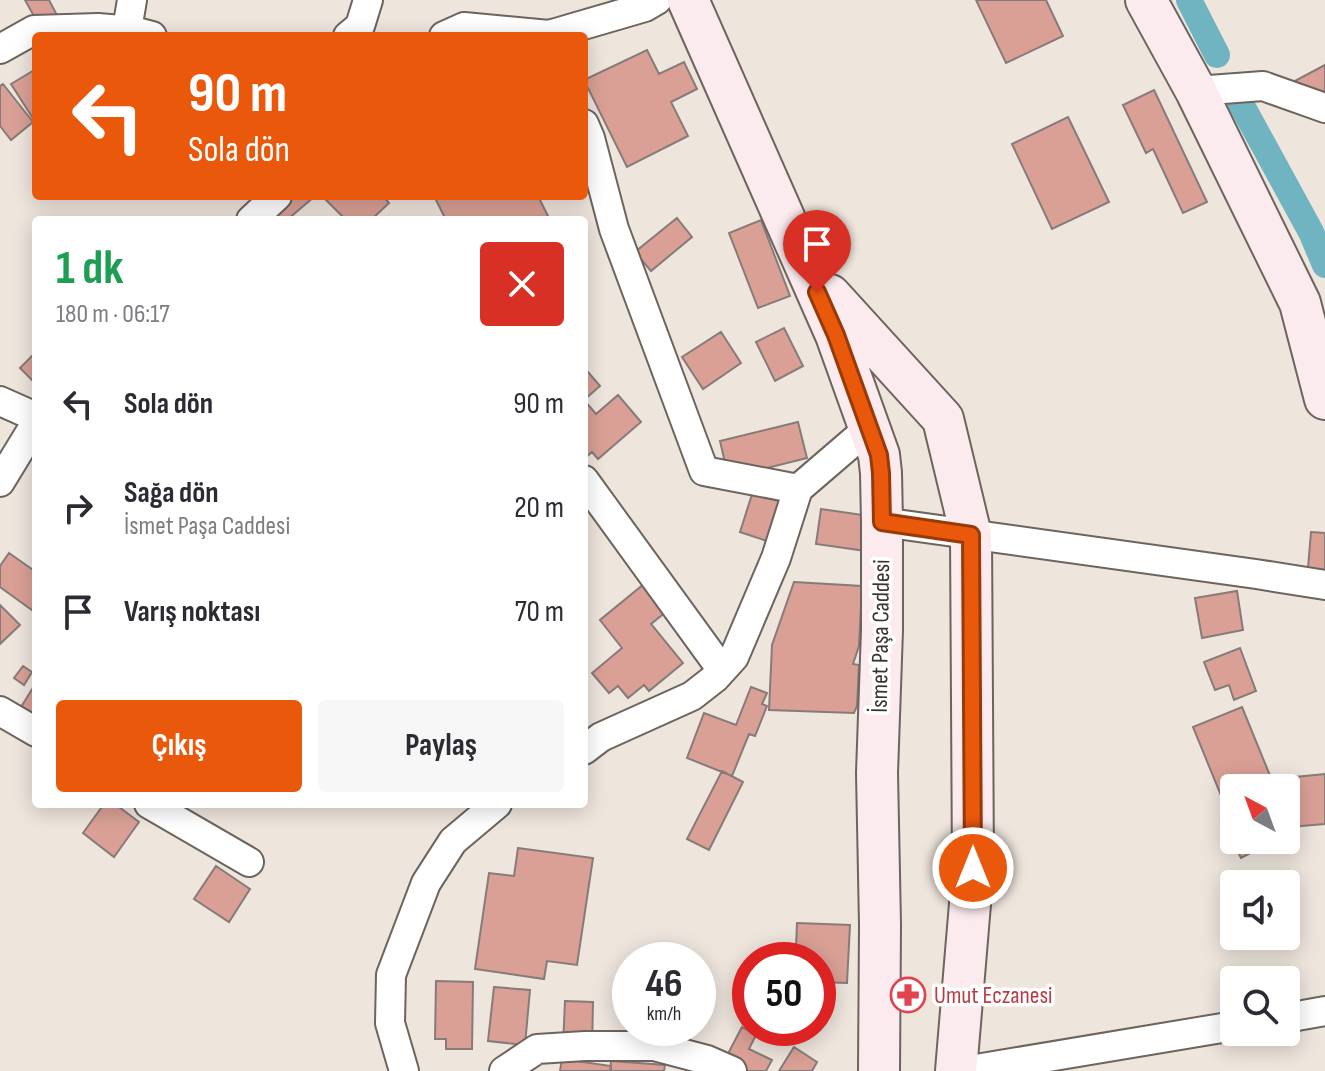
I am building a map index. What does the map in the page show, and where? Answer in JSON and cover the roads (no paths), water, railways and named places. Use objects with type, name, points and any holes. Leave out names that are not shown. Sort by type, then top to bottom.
[{"type":"main road","name":"İsmet Paşa Caddesi","points":[[688,0],[836,335],[879,455],[882,522],[877,773],[879,1071]]},
{"type":"main road","points":[[1146,0],[1196,91],[1300,303],[1325,399]]},
{"type":"main road","points":[[808,271],[943,419],[971,535],[973,868],[956,1071]]},
{"type":"street","points":[[132,0],[139,32]]},
{"type":"street","points":[[353,32],[360,26],[368,0]]},
{"type":"street","points":[[562,32],[645,7],[657,0]]},
{"type":"street","points":[[453,32],[464,27],[511,32]]},
{"type":"street","points":[[0,49],[34,30],[98,28],[131,32]]},
{"type":"street","points":[[1196,91],[1263,86],[1325,108]]},
{"type":"street","points":[[588,133],[614,229],[704,471],[798,489]]},
{"type":"street","points":[[255,216],[273,200]]},
{"type":"street","points":[[0,401],[32,418]]},
{"type":"street","points":[[0,482],[32,427]]},
{"type":"street","points":[[588,747],[601,737],[692,696],[715,678],[734,657],[776,558],[798,489],[869,428]]},
{"type":"street","points":[[588,486],[722,670]]},
{"type":"street","points":[[882,522],[1325,585]]},
{"type":"street","points":[[0,711],[32,730]]},
{"type":"street","points":[[156,808],[249,862]]},
{"type":"street","points":[[404,1071],[390,1023],[391,975],[426,883],[453,841],[492,808]]},
{"type":"street","points":[[1300,1015],[1325,1011]]},
{"type":"street","points":[[964,1071],[1220,1028]]},
{"type":"street","points":[[504,1071],[537,1049],[585,1046],[654,1046],[707,1060],[732,1071]]},
{"type":"waterway","points":[[1189,0],[1217,55]]},
{"type":"waterway","points":[[1240,102],[1311,232],[1325,265]]},
{"type":"place","name":"Umut Eczanesi","points":[[908,995]]}]
